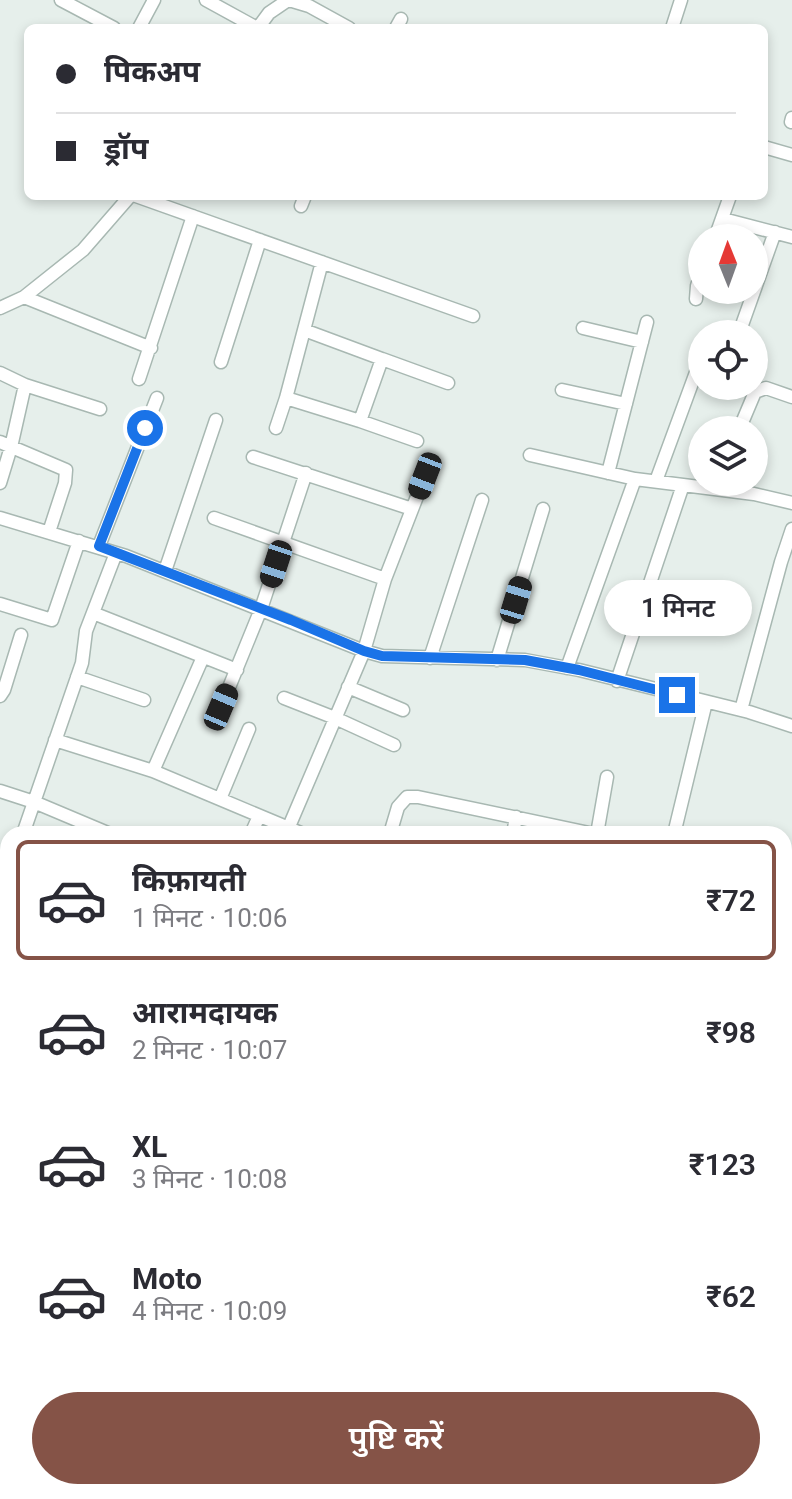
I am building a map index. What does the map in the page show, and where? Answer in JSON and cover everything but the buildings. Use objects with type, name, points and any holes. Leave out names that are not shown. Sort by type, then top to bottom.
[{"type":"street","points":[[61,0],[106,24]]},
{"type":"street","points":[[141,24],[154,0]]},
{"type":"street","points":[[206,0],[251,24]]},
{"type":"street","points":[[261,24],[269,13],[289,0],[309,6],[342,24]]},
{"type":"street","points":[[673,24],[681,0]]},
{"type":"street","points":[[319,24],[324,14]]},
{"type":"street","points":[[768,148],[792,155]]},
{"type":"street","points":[[0,308],[24,297],[83,250],[127,200]]},
{"type":"street","points":[[147,200],[473,316]]},
{"type":"street","points":[[721,224],[729,200]]},
{"type":"street","points":[[139,379],[193,216]]},
{"type":"street","points":[[723,219],[792,237]]},
{"type":"street","points":[[744,320],[775,232]]},
{"type":"street","points":[[221,362],[260,240]]},
{"type":"street","points":[[276,428],[322,262]]},
{"type":"street","points":[[24,297],[151,348]]},
{"type":"street","points":[[608,473],[647,322]]},
{"type":"street","points":[[583,328],[642,342]]},
{"type":"street","points":[[304,330],[448,383]]},
{"type":"street","points":[[360,421],[382,359]]},
{"type":"street","points":[[0,373],[25,385],[100,409]]},
{"type":"street","points":[[0,483],[5,445],[25,385]]},
{"type":"street","points":[[745,416],[755,392],[766,388],[792,397]]},
{"type":"street","points":[[562,390],[626,404]]},
{"type":"street","points":[[656,481],[688,394]]},
{"type":"street","points":[[99,546],[157,398]]},
{"type":"street","points":[[286,398],[417,441]]},
{"type":"street","points":[[165,571],[216,420]]},
{"type":"street","points":[[5,445],[66,470],[65,483],[49,532]]},
{"type":"street","points":[[530,455],[635,479],[688,485]]},
{"type":"street","points":[[253,457],[412,509]]},
{"type":"street","points":[[221,707],[261,609],[306,473]]},
{"type":"street","points":[[289,826],[364,651],[385,579],[425,476]]},
{"type":"street","points":[[567,668],[635,479]]},
{"type":"street","points":[[617,681],[683,485]]},
{"type":"street","points":[[762,496],[792,503]]},
{"type":"street","points":[[430,658],[482,500]]},
{"type":"street","points":[[497,660],[543,509]]},
{"type":"street","points":[[0,518],[99,546],[382,656],[525,660],[741,710],[792,726]]},
{"type":"street","points":[[214,518],[385,579]]},
{"type":"street","points":[[741,710],[792,529]]},
{"type":"street","points":[[0,604],[52,620],[79,541]]},
{"type":"street","points":[[26,826],[82,663],[86,631],[116,553]]},
{"type":"street","points":[[93,613],[237,670]]},
{"type":"street","points":[[0,696],[21,635]]},
{"type":"street","points":[[153,771],[203,657]]},
{"type":"street","points":[[77,677],[144,700]]},
{"type":"street","points":[[348,687],[403,710]]},
{"type":"street","points":[[284,698],[394,745]]},
{"type":"street","points":[[676,826],[706,702]]},
{"type":"street","points":[[220,799],[249,729]]},
{"type":"street","points":[[55,740],[153,771],[281,826]]},
{"type":"street","points":[[598,826],[607,777]]},
{"type":"street","points":[[0,791],[91,826]]},
{"type":"street","points":[[392,826],[398,807],[407,797],[418,797],[558,826]]},
{"type":"street","points":[[255,826],[259,816]]},
{"type":"street","points":[[514,826],[516,817]]},
{"type":"route","points":[[145,428],[99,546],[382,656],[525,660],[677,695]]}]
